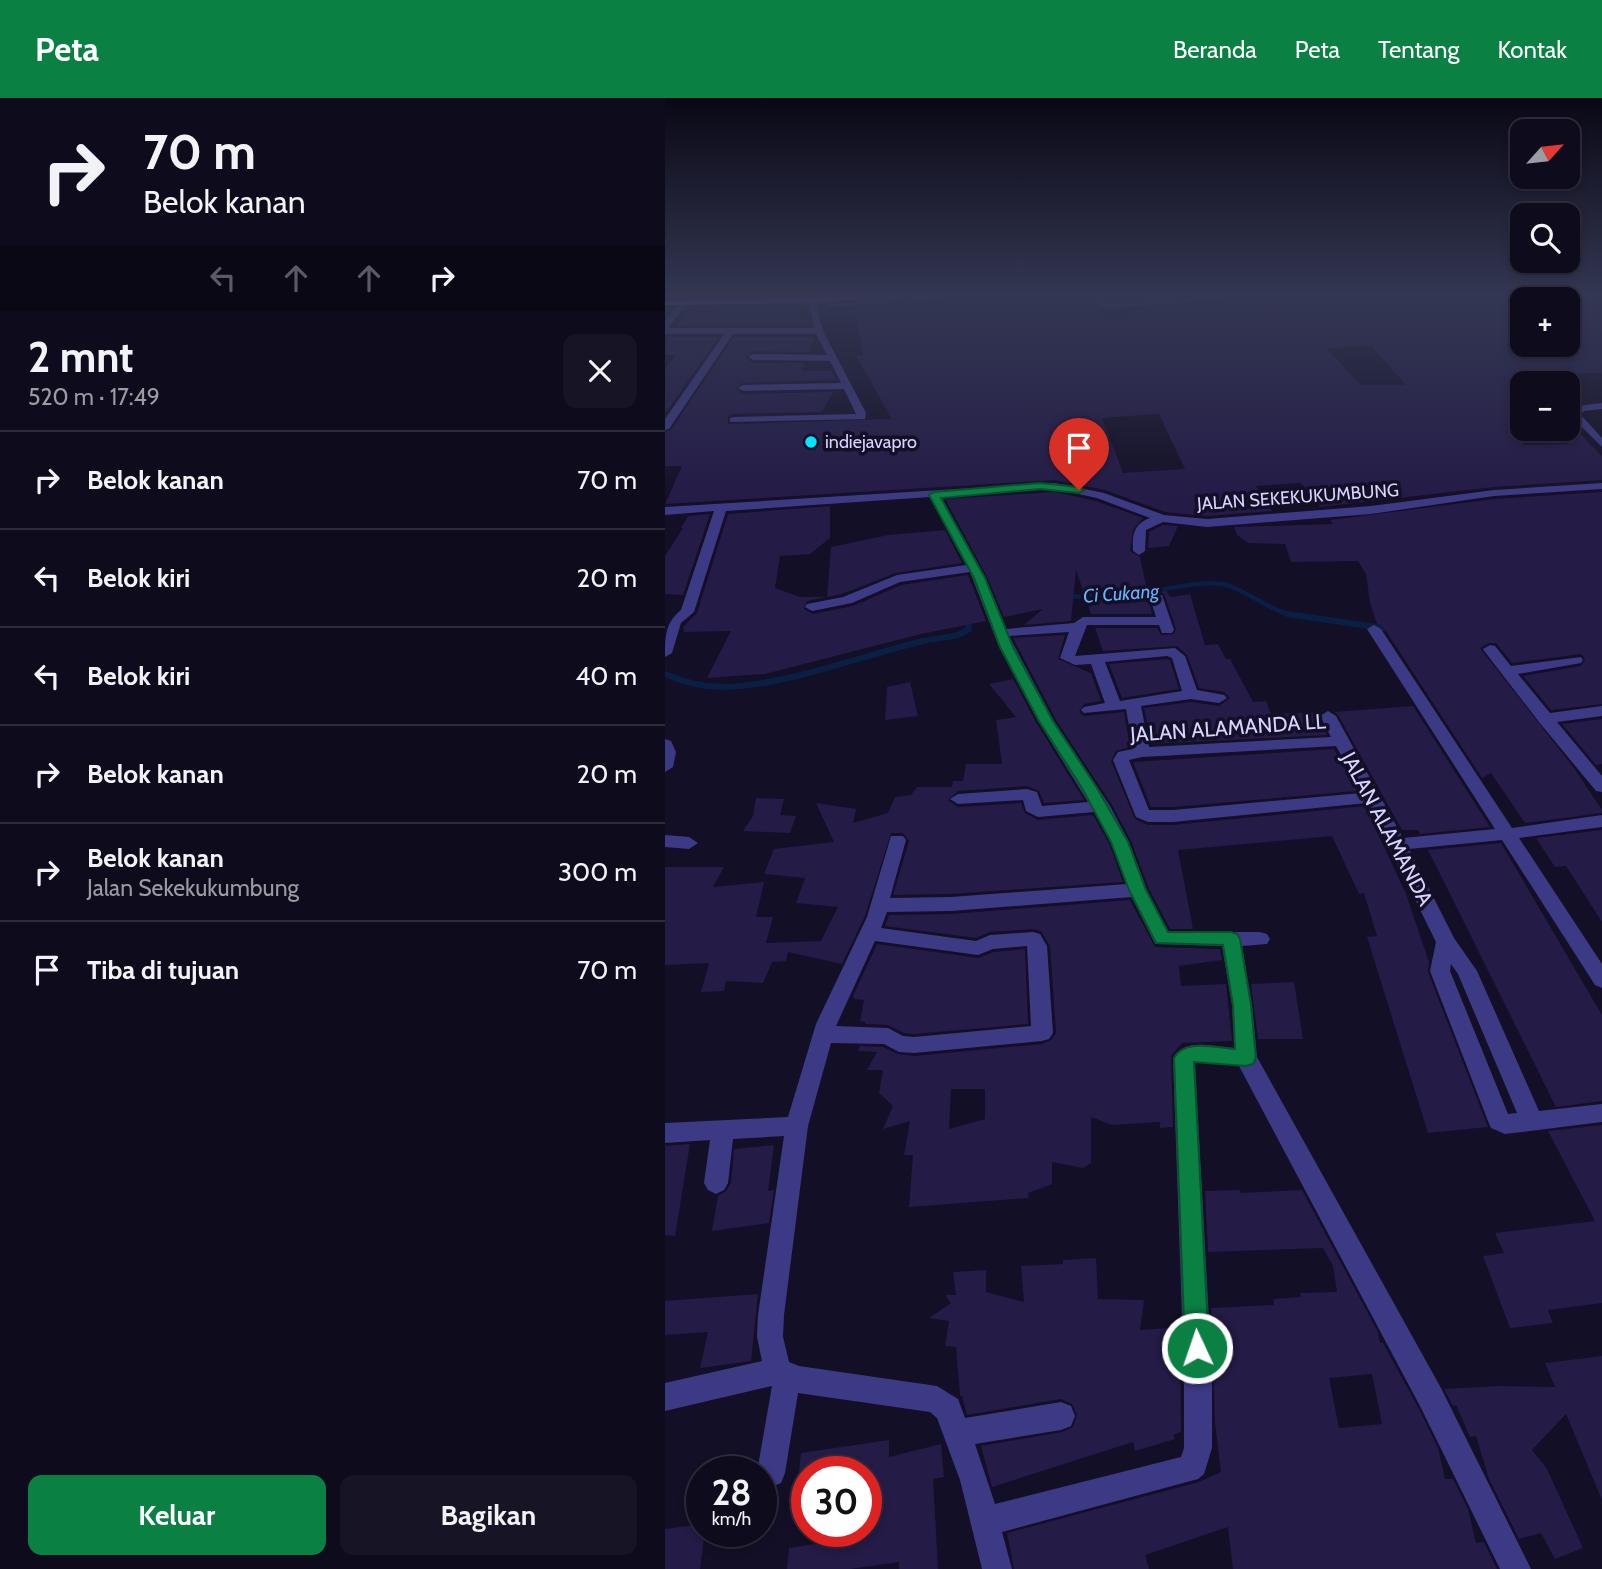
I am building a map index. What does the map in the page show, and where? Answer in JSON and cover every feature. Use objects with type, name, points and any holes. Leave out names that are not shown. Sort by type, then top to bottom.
[{"type":"street","points":[[665,427],[708,364]]},
{"type":"street","points":[[734,420],[861,417],[835,364]]},
{"type":"street","points":[[743,388],[846,386]]},
{"type":"street","points":[[1602,406],[1581,408],[1574,414],[1602,444]]},
{"type":"street","name":"JALAN SEKEKUKUMBUNG","points":[[665,511],[1055,486],[1100,495],[1162,518],[1207,523],[1393,508],[1493,493],[1602,486]]},
{"type":"street","points":[[934,495],[974,568],[1006,647],[1046,721],[1101,806],[1163,939],[1260,939]]},
{"type":"street","points":[[665,653],[675,621],[687,612],[721,508]]},
{"type":"street","points":[[1139,551],[1137,532],[1142,526],[1162,518]]},
{"type":"street","points":[[812,607],[847,600],[897,579],[974,568]]},
{"type":"street","points":[[1011,632],[1078,627],[1086,621],[1166,625],[1157,598]]},
{"type":"street","points":[[1078,627],[1067,658],[1075,661],[1170,651],[1178,656],[1191,694]]},
{"type":"street","points":[[1374,629],[1602,980]]},
{"type":"street","points":[[1490,649],[1544,719],[1599,779]]},
{"type":"street","points":[[1097,659],[1114,706]]},
{"type":"street","points":[[1507,671],[1576,660]]},
{"type":"street","points":[[1089,710],[1191,694],[1219,698]]},
{"type":"street","points":[[1133,704],[1142,752]]},
{"type":"street","points":[[1544,719],[1602,711]]},
{"type":"street","name":"JALAN ALAMANDA","points":[[1328,716],[1398,844],[1446,942],[1467,971],[1532,1121]]},
{"type":"street","name":"JALAN ALAMANDA LL","points":[[1340,741],[1142,752],[1124,755],[1121,760],[1142,813],[1148,816],[1173,816],[1371,797]]},
{"type":"street","points":[[665,744],[668,752],[665,767]]},
{"type":"street","points":[[958,799],[1027,794],[1031,796],[1032,807],[1038,812],[1101,806]]},
{"type":"street","points":[[1398,844],[1508,834],[1602,821]]},
{"type":"street","points":[[773,1456],[782,1373],[770,1337],[771,1315],[797,1126],[823,1034],[881,905],[897,840]]},
{"type":"street","points":[[665,841],[689,842]]},
{"type":"street","points":[[881,905],[951,904],[1138,890]]},
{"type":"street","points":[[823,1034],[888,1036],[899,1044],[914,1045],[1042,1033],[1037,946],[1033,939],[990,942],[978,948],[869,933]]},
{"type":"street","points":[[1231,939],[1242,1005],[1246,1058],[1431,1398],[1517,1569]]},
{"type":"street","points":[[1446,942],[1440,971],[1499,1121],[1505,1124],[1602,1113]]},
{"type":"street","points":[[985,1522],[1188,1469],[1194,1464],[1198,1448],[1198,1376],[1184,1058],[1192,1053],[1246,1058]]},
{"type":"street","points":[[665,1133],[797,1126]]},
{"type":"street","points":[[716,1182],[723,1129]]},
{"type":"street","points":[[665,1397],[782,1373],[799,1380],[937,1400],[948,1409],[958,1433],[997,1569]]},
{"type":"street","points":[[958,1433],[1061,1416]]},
{"type":"building","points":[[669,364],[700,364],[665,414],[665,369]]},
{"type":"building","points":[[716,364],[805,364],[802,371],[832,371],[837,380],[742,383],[736,389],[743,394],[833,392],[822,412],[733,414],[728,416],[728,424],[892,419],[860,364],[1341,364],[1361,385],[1406,385],[1387,364],[1602,364],[1602,373],[1510,371],[1510,441],[1523,441],[1523,445],[1568,444],[1568,441],[1580,441],[1580,434],[1602,456],[1602,480],[1494,487],[1320,507],[1301,483],[1256,486],[1272,511],[1207,516],[1165,512],[1105,490],[1055,480],[665,504],[682,466],[665,466],[665,432],[671,430]],"holes":[[[1159,414],[1185,469],[1123,473],[1102,418]]]},
{"type":"building","points":[[1055,492],[1096,501],[1143,518],[1133,530],[1130,551],[1140,557],[1152,614],[1091,614],[1076,570],[1071,621],[1024,625],[1043,609],[1004,617],[987,577],[945,499]]},
{"type":"building","points":[[1602,492],[1602,704],[1551,710],[1523,676],[1581,666],[1585,659],[1581,654],[1512,663],[1496,643],[1480,648],[1574,768],[1602,810],[1602,813],[1525,823],[1491,773],[1482,778],[1382,625],[1377,624],[1370,603],[1366,574],[1358,561],[1291,562],[1285,544],[1248,543],[1237,535],[1234,527],[1333,524],[1330,520],[1494,499]]},
{"type":"building","points":[[830,506],[830,538],[810,554],[780,556],[775,588],[800,597],[827,597],[807,601],[804,609],[813,614],[853,606],[901,585],[968,575],[986,621],[921,634],[765,674],[707,678],[731,631],[684,632],[683,627],[697,613],[728,514]]},
{"type":"building","points":[[710,514],[683,595],[665,594],[665,556],[688,516]]},
{"type":"building","points":[[1163,525],[1178,526],[1169,546],[1148,548],[1149,532]]},
{"type":"building","points":[[945,530],[962,563],[896,573],[827,597],[831,547],[888,535]]},
{"type":"building","points":[[1166,591],[1171,597],[1190,594],[1205,645],[1218,644],[1226,659],[1230,659],[1253,702],[1266,701],[1271,714],[1321,712],[1318,717],[1327,735],[1151,744],[1144,708],[1191,702],[1219,706],[1230,698],[1224,692],[1199,688],[1187,655],[1177,646],[1103,651],[1095,628],[1157,628],[1161,635],[1174,634],[1176,629],[1164,594],[1160,592]]},
{"type":"building","points":[[1065,635],[1058,659],[1091,673],[1101,701],[1084,704],[1079,712],[1084,716],[1124,712],[1130,747],[1116,751],[1111,761],[1135,819],[1148,825],[1173,825],[1365,806],[1406,894],[1429,962],[1428,972],[1488,1127],[1428,1133],[1367,937],[1377,936],[1364,893],[1359,894],[1332,836],[1178,850],[1193,929],[1170,929],[1112,805],[1056,720],[1013,638]]},
{"type":"building","points":[[1170,660],[1179,689],[1122,698],[1109,664]]},
{"type":"building","points":[[1013,679],[1084,800],[1044,803],[1039,791],[1027,786],[958,791],[948,800],[958,807],[1021,803],[1025,813],[1038,820],[1093,815],[1109,843],[1123,882],[951,894],[893,895],[909,841],[903,833],[891,833],[865,916],[842,964],[788,952],[786,961],[772,962],[763,983],[726,981],[724,991],[701,992],[709,963],[665,965],[665,867],[724,867],[713,887],[764,882],[756,917],[773,917],[766,943],[821,941],[838,907],[796,903],[805,878],[764,874],[774,849],[834,842],[816,803],[856,809],[853,823],[888,813],[895,797],[911,795],[917,787],[952,787],[953,781],[963,781],[966,764],[1002,764],[996,720],[1016,717],[989,684]]},
{"type":"building","points":[[910,682],[918,716],[885,720],[887,687]]},
{"type":"building","points":[[1413,706],[1490,827],[1420,834],[1418,830],[1402,830],[1334,712]]},
{"type":"building","points":[[1602,719],[1602,764],[1596,765],[1562,724]]},
{"type":"building","points":[[1334,749],[1357,791],[1151,807],[1133,762]]},
{"type":"building","points":[[756,798],[784,799],[780,815],[796,816],[790,833],[743,831],[753,816]]},
{"type":"building","points":[[1602,830],[1602,922],[1566,866],[1555,867],[1536,838]]},
{"type":"building","points":[[1501,843],[1602,1015],[1602,1101],[1556,1107],[1428,850]]},
{"type":"building","points":[[1130,900],[1155,947],[1220,949],[1222,960],[1179,966],[1181,986],[1226,984],[1232,1041],[1182,1043],[1171,1056],[1173,1127],[1160,1128],[1160,1122],[1112,1125],[1091,1117],[1091,1163],[1083,1168],[1052,1162],[1052,1184],[1028,1193],[1029,1198],[909,1207],[913,1155],[904,1155],[910,1121],[883,1129],[893,1106],[879,1093],[883,1070],[867,1070],[877,1052],[858,1051],[860,1046],[883,1047],[898,1054],[914,1056],[1042,1044],[1051,1040],[1056,1033],[1050,946],[1041,931],[1033,929],[990,932],[976,938],[885,926],[889,915],[951,914]],"holes":[[[951,1089],[985,1089],[985,1119],[949,1129]]]},
{"type":"building","points":[[877,944],[978,958],[994,952],[1025,949],[1028,1024],[914,1034],[904,1033],[888,1025],[865,1024],[860,1021],[864,1000],[854,999],[853,996]]},
{"type":"building","points":[[1294,982],[1303,1039],[1258,1039],[1251,984]]},
{"type":"building","points":[[1602,1125],[1602,1303],[1548,1310],[1553,1323],[1510,1328],[1483,1256],[1504,1253],[1495,1233],[1595,1221],[1548,1131]]},
{"type":"building","points":[[690,1144],[675,1236],[665,1235],[665,1146]]},
{"type":"building","points":[[774,1145],[768,1191],[774,1190],[769,1223],[712,1231],[718,1196],[726,1191],[731,1183],[734,1149]]},
{"type":"building","points":[[1240,1190],[1241,1193],[1302,1190],[1378,1332],[1380,1343],[1383,1343],[1419,1409],[1438,1448],[1445,1479],[1453,1479],[1468,1509],[1476,1543],[1484,1542],[1497,1569],[1233,1569],[1228,1527],[1145,1555],[1149,1569],[1014,1569],[1007,1533],[1199,1482],[1221,1472],[1215,1423],[1211,1308],[1274,1305],[1273,1299],[1301,1297],[1300,1293],[1337,1292],[1333,1266],[1323,1248],[1208,1252],[1205,1191]],"holes":[[[1372,1374],[1382,1424],[1339,1428],[1329,1378]]]},
{"type":"building","points":[[1096,1258],[1098,1299],[1144,1300],[1140,1330],[1180,1327],[1181,1432],[1173,1435],[1175,1439],[1135,1451],[1133,1442],[992,1487],[981,1446],[1062,1432],[1073,1427],[1077,1415],[1072,1404],[1061,1399],[967,1415],[960,1396],[956,1347],[945,1346],[949,1321],[929,1318],[951,1303],[945,1295],[956,1295],[953,1272],[986,1270],[986,1292],[1024,1302],[1021,1266],[1063,1264],[1063,1260]]},
{"type":"building","points":[[758,1294],[751,1361],[700,1368],[708,1332],[665,1335],[665,1301]]},
{"type":"building","points":[[1602,1356],[1602,1500],[1566,1414],[1532,1450],[1547,1469],[1583,1548],[1555,1559],[1541,1533],[1519,1539],[1489,1479],[1476,1436],[1470,1437],[1456,1405],[1453,1406],[1444,1389],[1555,1387],[1545,1363]]},
{"type":"building","points":[[889,1440],[889,1457],[941,1444],[944,1477],[933,1479],[938,1569],[899,1569],[899,1562],[850,1569],[787,1569],[789,1548],[882,1547],[882,1456],[801,1456],[801,1453]]},
{"type":"building","points":[[686,1526],[686,1547],[703,1547],[700,1569],[665,1569],[665,1529]]},
{"type":"waterway","name":"Ci Cukang","points":[[1141,593],[1198,584],[1221,584],[1293,615]]},
{"type":"waterway","name":"Ci Cukang","points":[[1064,596],[1095,597]]},
{"type":"waterway","name":"Ci Cukang","points":[[1287,614],[1293,615]]},
{"type":"waterway","name":"Ci Cukang","points":[[665,674],[693,684],[715,687],[771,682],[923,641],[959,635],[969,629],[968,615]]},
{"type":"waterway","name":"Ci Cukang","points":[[1293,615],[1390,629]]},
{"type":"place","name":"indiejavapro","points":[[811,442]]},
{"type":"route","points":[[1079,490],[1040,486],[934,495],[979,578],[1006,647],[1046,721],[1101,806],[1163,939],[1231,939],[1242,1005],[1246,1058],[1192,1053],[1184,1058],[1197,1348]]}]
